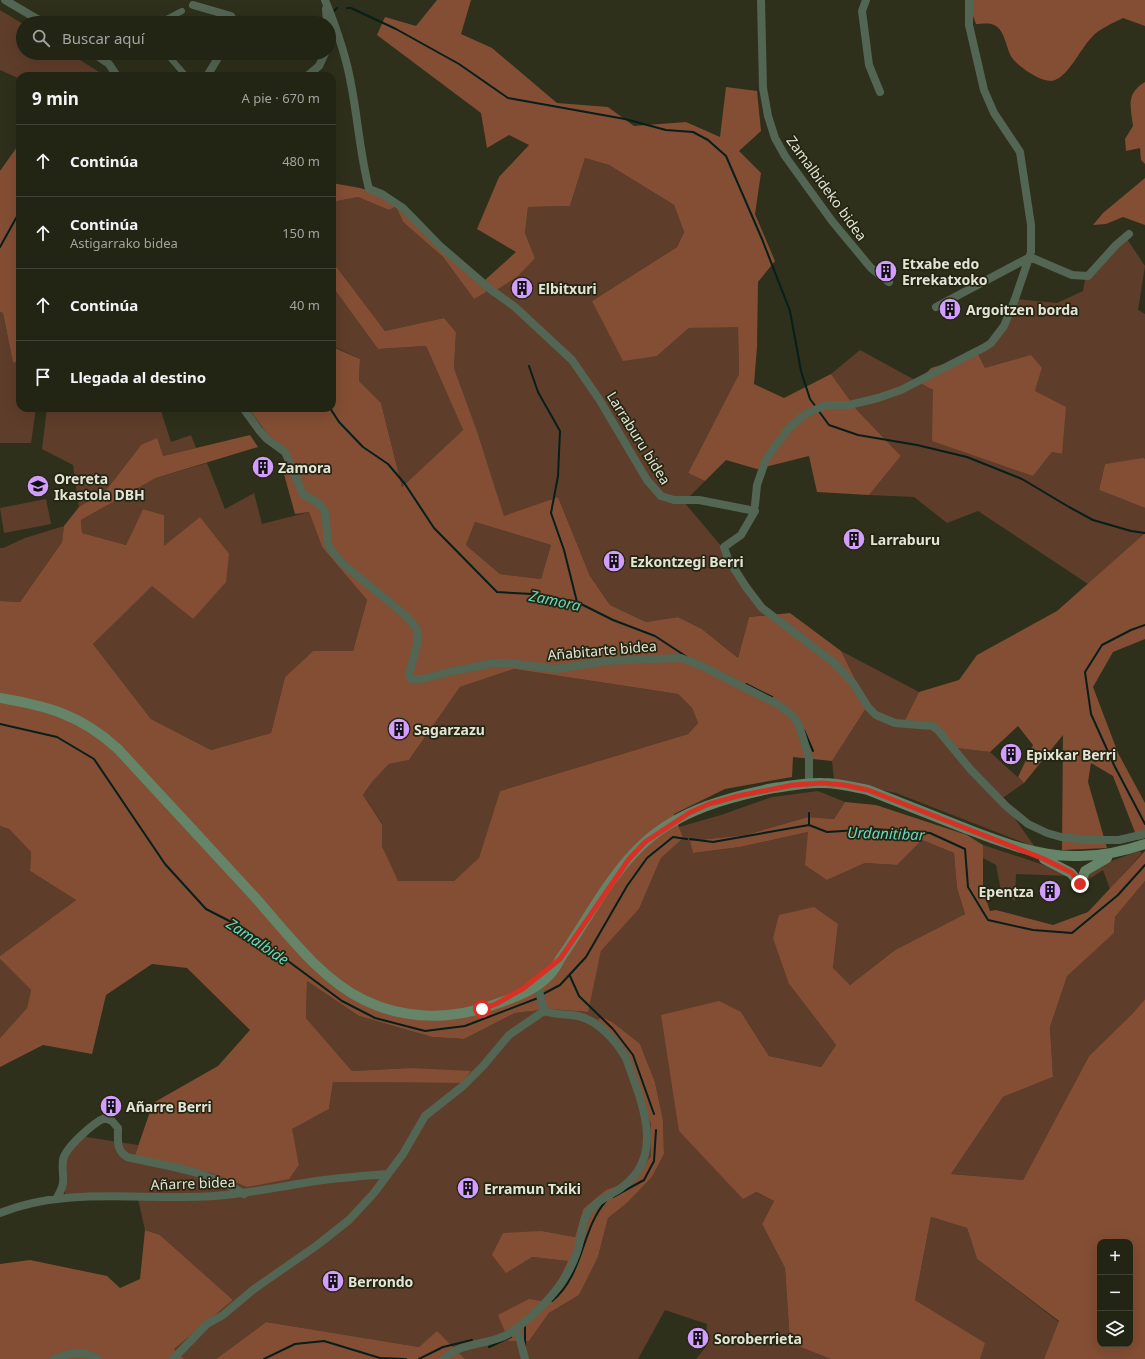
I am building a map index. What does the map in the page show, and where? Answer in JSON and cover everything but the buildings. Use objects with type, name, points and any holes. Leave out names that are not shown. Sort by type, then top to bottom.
[{"type":"main road","points":[[0,698],[68,714],[100,733],[118,749],[320,968],[350,992],[365,1000],[391,1010],[424,1016],[466,1014],[496,1004],[524,988],[556,962]]},
{"type":"main road","points":[[496,1004],[504,1003],[538,991],[550,975],[556,962],[629,859],[645,842],[689,813],[709,804],[766,790],[809,783],[844,785],[868,790],[1010,844],[1044,859],[1072,873],[1080,884],[1085,872],[1106,856]]},
{"type":"main road","points":[[1010,844],[1046,854],[1068,856],[1106,856]]},
{"type":"main road","points":[[1044,859],[1078,866],[1145,844]]},
{"type":"main road","points":[[1068,856],[1078,866]]},
{"type":"main road","points":[[524,988],[533,986],[538,991]]},
{"type":"street","points":[[5,0],[32,16]]},
{"type":"street","points":[[325,0],[326,16]]},
{"type":"street","name":"Larraburu bidea","points":[[325,0],[332,16]]},
{"type":"street","name":"Zamalbideko bidea","points":[[761,0],[764,88],[768,116],[775,138],[785,156],[832,221],[871,268],[889,282]]},
{"type":"street","points":[[866,0],[862,11],[869,65],[880,92]]},
{"type":"street","points":[[755,505],[757,485],[766,459],[788,429],[804,415],[825,405],[849,405],[878,398],[901,390],[977,352],[991,343],[1004,326],[1030,257],[1030,215],[1020,152],[994,113],[984,90],[969,26],[969,0]]},
{"type":"street","points":[[193,5],[232,16]]},
{"type":"street","points":[[172,16],[182,11]]},
{"type":"street","name":"Larraburu bidea","points":[[336,27],[351,83],[362,161],[369,189],[382,194],[402,208],[440,246],[490,289],[515,307],[572,360],[599,398],[647,480],[661,496],[668,499],[699,500],[755,511],[741,535],[724,547],[728,559],[746,588],[762,608],[834,662],[853,683],[868,707],[876,715],[895,722],[932,726],[937,729],[971,770],[1006,806],[1028,824],[1047,833],[1061,837],[1087,840],[1119,840],[1145,834]]},
{"type":"street","points":[[103,60],[109,64],[114,72]]},
{"type":"street","points":[[172,60],[183,72]]},
{"type":"street","points":[[209,72],[217,60]]},
{"type":"street","points":[[312,72],[319,66],[322,60]]},
{"type":"street","points":[[1030,257],[1072,275],[1088,276],[1129,234]]},
{"type":"street","points":[[936,307],[1030,257]]},
{"type":"street","name":"Añabitarte bidea","points":[[246,412],[259,430],[268,439],[286,452],[303,494],[318,504],[325,512],[328,544],[332,551],[342,563],[405,615],[415,626],[418,634],[409,675],[411,679],[422,679],[494,663],[507,663],[556,669],[606,661],[681,658],[702,666],[779,705],[794,717],[799,725],[808,758],[809,783]]},
{"type":"street","points":[[1129,838],[1132,848]]},
{"type":"street","points":[[538,991],[543,1008]]},
{"type":"street","points":[[173,1359],[207,1324],[223,1315],[254,1289],[316,1246],[349,1220],[374,1193],[403,1154],[425,1116],[463,1086],[509,1036],[543,1008]]},
{"type":"street","points":[[444,1359],[450,1353],[459,1348],[489,1341],[514,1330],[558,1289],[570,1270],[586,1217],[596,1203],[620,1189],[638,1172],[647,1149],[646,1118],[626,1058],[621,1049],[604,1032],[587,1019],[543,1008]]},
{"type":"street","points":[[56,1199],[64,1186],[63,1158],[72,1145],[98,1120],[104,1118],[112,1121],[118,1128],[118,1145],[121,1153],[127,1157],[210,1176],[229,1184],[244,1194]]},
{"type":"street","name":"Añarre bidea","points":[[0,1213],[20,1205],[46,1199],[102,1196],[180,1197],[244,1194],[311,1182],[388,1174]]},
{"type":"street","points":[[514,1330],[519,1336],[525,1359]]},
{"type":"street","points":[[54,1359],[76,1352],[90,1354],[97,1359]]},
{"type":"shaded area","points":[[437,0],[471,0],[461,34],[492,48],[557,103],[608,107],[634,126],[686,122],[720,137],[726,87],[757,91],[761,131],[739,151],[761,173],[755,214],[775,261],[758,282],[757,347],[754,384],[784,398],[831,374],[857,410],[901,456],[869,495],[817,492],[809,456],[757,469],[726,460],[705,481],[688,473],[739,374],[738,327],[689,328],[657,356],[623,361],[592,301],[677,247],[684,232],[674,205],[609,165],[585,158],[570,206],[528,207],[525,233],[535,258],[518,276],[495,291],[485,280],[516,252],[477,229],[499,177],[529,145],[509,135],[487,148],[481,113],[377,35],[385,17],[416,26]]},
{"type":"shaded area","points":[[973,0],[1145,0],[1145,26],[1123,18],[1106,26],[1092,37],[1065,73],[1055,80],[1050,81],[1038,78],[1013,59],[1000,29],[989,24],[976,24],[972,13]]},
{"type":"shaded area","points":[[0,10],[16,20],[16,60],[80,60],[99,72],[16,72],[16,77],[0,70]]},
{"type":"shaded area","points":[[1145,82],[1145,164],[1141,160],[1140,148],[1126,151],[1125,139],[1133,126],[1131,107],[1132,96],[1134,91]]},
{"type":"shaded area","points":[[16,148],[16,362],[13,363],[3,313],[0,312],[0,171]]},
{"type":"shaded area","points":[[585,158],[609,165],[674,205],[684,232],[677,247],[592,301],[657,356],[689,328],[738,326],[739,374],[688,473],[705,481],[684,502],[722,547],[767,615],[749,617],[738,658],[702,629],[678,617],[646,622],[610,605],[590,576],[558,497],[504,517],[477,431],[454,368],[456,332],[444,318],[385,331],[336,266],[336,201],[358,197],[389,210],[396,205],[403,222],[443,257],[474,299],[485,280],[535,258],[525,233],[528,207],[570,206]]},
{"type":"shaded area","points":[[1145,178],[1145,225],[1123,217],[1106,224],[1093,225],[1103,213]]},
{"type":"shaded area","points":[[336,184],[360,188],[391,197],[485,288],[486,292],[474,299],[443,257],[403,222],[396,206],[389,210],[358,197],[336,201]]},
{"type":"shaded area","points":[[1125,236],[1145,266],[1138,310],[1145,314],[1145,459],[1105,464],[1099,490],[1145,508],[1145,533],[1088,584],[978,511],[947,523],[914,497],[869,495],[901,456],[857,410],[831,374],[860,350],[933,390],[1033,476],[1052,452],[1062,454],[1035,391],[1042,368],[985,368],[978,354],[1006,328],[1016,299],[1057,303],[1083,291],[1085,280]]},
{"type":"shaded area","points":[[336,266],[385,331],[444,318],[456,332],[454,368],[477,431],[504,516],[558,497],[590,576],[610,605],[646,622],[678,617],[702,629],[738,658],[749,617],[790,613],[841,651],[868,705],[832,761],[793,757],[792,777],[725,789],[674,814],[683,838],[661,858],[639,909],[601,951],[588,1012],[550,1009],[515,1013],[464,1039],[432,1037],[359,1016],[307,981],[306,1018],[352,1071],[410,1068],[471,1071],[462,1083],[333,1082],[329,1109],[292,1129],[299,1165],[289,1179],[247,1187],[211,1173],[135,1155],[153,1103],[218,1066],[250,1030],[187,968],[152,964],[106,995],[92,1054],[43,1045],[0,1067],[0,1038],[27,1008],[31,990],[0,959],[0,956],[76,900],[30,871],[31,852],[9,829],[0,826],[0,601],[20,602],[62,542],[64,526],[79,507],[107,489],[141,445],[157,438],[163,456],[250,435],[258,447],[156,478],[81,520],[82,533],[126,545],[143,509],[164,515],[164,546],[200,517],[229,554],[226,582],[193,619],[152,586],[93,644],[151,719],[211,750],[271,733],[285,677],[313,651],[353,651],[367,600],[322,547],[309,512],[295,514],[282,467],[289,452],[269,436],[251,412],[336,412],[336,348],[360,359],[359,381],[381,403],[402,487],[463,430],[426,346],[378,349],[336,291]],"holes":[[[475,522],[551,545],[541,579],[500,574],[466,545]],[[514,669],[678,694],[692,708],[698,723],[688,734],[500,791],[479,858],[454,881],[398,881],[382,846],[382,824],[363,795],[372,782],[389,764],[409,760],[460,687]]]},
{"type":"shaded area","points":[[336,291],[378,349],[426,346],[463,430],[402,487],[381,403],[359,381],[360,359],[336,347]]},
{"type":"shaded area","points":[[0,312],[3,313],[13,363],[16,362],[16,412],[35,412],[31,443],[0,443]]},
{"type":"shaded area","points":[[978,354],[985,368],[1031,355],[1042,368],[1035,391],[1066,407],[1062,454],[1052,452],[1033,476],[932,441],[933,390],[918,382],[931,368]]},
{"type":"shaded area","points":[[47,412],[161,412],[171,442],[191,435],[196,448],[163,456],[141,445],[107,489],[79,507],[73,465],[42,449]]},
{"type":"shaded area","points":[[1143,458],[1145,459],[1145,508],[1099,490],[1105,464]]},
{"type":"shaded area","points":[[207,463],[225,509],[254,493],[262,524],[309,512],[322,547],[367,600],[353,651],[313,651],[285,677],[271,733],[211,750],[151,719],[93,644],[152,585],[193,619],[164,546],[164,515],[143,509],[126,545],[82,533],[81,520],[156,478]]},
{"type":"shaded area","points":[[46,499],[51,524],[4,533],[0,508]]},
{"type":"shaded area","points":[[475,522],[551,545],[541,579],[500,574],[466,545]]},
{"type":"shaded area","points":[[64,526],[62,542],[20,602],[0,601],[0,548],[25,538]]},
{"type":"shaded area","points":[[1145,533],[1145,639],[1113,652],[1093,687],[1118,753],[1145,803],[1145,838],[1138,840],[1113,776],[1091,763],[1088,782],[1107,848],[1062,850],[1063,735],[1024,783],[1018,777],[1033,745],[1018,726],[990,752],[956,748],[934,728],[903,724],[919,692],[959,680],[977,655],[1057,611]]},
{"type":"shaded area","points":[[841,651],[919,692],[903,724],[934,728],[956,748],[990,752],[1024,783],[1001,799],[1035,847],[896,793],[834,780],[832,761],[868,705]]},
{"type":"shaded area","points":[[514,669],[678,694],[692,708],[698,723],[688,734],[500,791],[479,859],[454,881],[397,881],[382,846],[382,823],[363,795],[372,782],[389,764],[409,760],[460,687]]},
{"type":"shaded area","points":[[818,791],[845,802],[834,819],[808,817],[746,835],[691,841],[693,853],[740,847],[808,832],[827,880],[865,863],[897,865],[922,840],[954,853],[957,888],[965,914],[895,950],[850,985],[833,969],[838,924],[789,984],[836,1045],[821,1067],[769,1056],[741,1012],[755,1192],[774,1201],[762,1224],[785,1268],[790,1343],[831,1359],[696,1359],[705,1348],[707,1324],[665,1310],[638,1359],[465,1359],[437,1332],[419,1347],[266,1322],[216,1359],[184,1359],[174,1349],[233,1300],[160,1235],[145,1230],[138,1199],[65,1199],[64,1160],[80,1136],[138,1145],[135,1155],[211,1173],[247,1187],[299,1165],[291,1129],[329,1109],[333,1082],[462,1083],[410,1068],[352,1071],[306,1018],[307,981],[359,1016],[432,1037],[464,1039],[515,1013],[550,1009],[587,1012],[601,951],[639,909],[661,858],[682,838],[679,827],[721,815],[772,797]],"holes":[[[640,1044],[655,1082],[663,1120],[664,1154],[652,1177],[627,1203],[608,1218],[598,1257],[579,1295],[549,1313],[529,1341],[541,1301],[553,1291],[568,1261],[532,1257],[542,1231],[575,1237],[583,1209],[633,1180],[651,1156],[651,1124],[623,1048]]]},
{"type":"shaded area","points":[[845,802],[876,805],[967,835],[983,845],[983,891],[990,911],[996,910],[1053,925],[1088,912],[1145,851],[1145,881],[1115,917],[1114,933],[1067,976],[1050,1027],[1053,1077],[1003,1097],[951,1174],[1023,1180],[1089,1056],[1132,1014],[1145,999],[1145,1359],[1044,1359],[1059,1321],[977,1259],[967,1228],[931,1217],[915,1300],[985,1343],[980,1359],[831,1359],[790,1343],[785,1268],[762,1224],[774,1201],[756,1192],[743,1199],[679,1131],[661,1015],[719,1001],[741,1012],[769,1056],[821,1067],[836,1045],[789,984],[773,938],[779,915],[814,907],[838,924],[833,968],[850,985],[895,950],[965,914],[957,888],[954,853],[922,840],[897,865],[865,863],[827,880],[805,865],[808,832],[740,847],[693,853],[690,841],[746,835],[808,817],[834,819]]},
{"type":"shaded area","points":[[0,826],[9,829],[31,852],[30,871],[76,900],[0,956]]},
{"type":"shaded area","points":[[983,845],[1059,870],[1070,876],[1016,874],[1015,901],[1001,891],[996,865],[983,858]]},
{"type":"shaded area","points":[[1139,851],[1142,853],[1110,889],[1103,870],[1086,881],[1087,874],[1095,867]]},
{"type":"shaded area","points":[[1145,881],[1145,999],[1132,1014],[1089,1056],[1023,1180],[951,1174],[1003,1097],[1053,1077],[1050,1027],[1067,975],[1114,933],[1115,917]]},
{"type":"shaded area","points":[[0,959],[31,990],[27,1008],[0,1038]]},
{"type":"shaded area","points":[[601,1017],[612,1022],[640,1044],[655,1082],[663,1120],[664,1154],[652,1177],[627,1203],[608,1218],[598,1257],[579,1295],[549,1313],[529,1341],[509,1341],[498,1315],[529,1299],[541,1301],[553,1291],[568,1261],[532,1257],[506,1273],[492,1255],[503,1233],[542,1231],[575,1237],[583,1209],[606,1190],[633,1180],[651,1156],[651,1124],[623,1048],[598,1020]]},
{"type":"shaded area","points":[[931,1217],[967,1228],[977,1259],[1059,1322],[1044,1359],[980,1359],[984,1343],[915,1300]]},
{"type":"shaded area","points":[[145,1230],[160,1235],[233,1300],[174,1349],[184,1359],[0,1359],[0,1264],[30,1260],[107,1276],[120,1288],[140,1279]]},
{"type":"shaded area","points":[[266,1322],[419,1347],[437,1331],[465,1359],[216,1359]]},
{"type":"waterway","points":[[332,13],[337,8]]},
{"type":"waterway","points":[[347,8],[351,8],[396,29],[459,64],[508,98],[625,119],[666,130],[693,132],[708,140],[726,156],[762,239],[790,311],[801,371],[810,399],[816,407]]},
{"type":"waterway","points":[[0,247],[16,218]]},
{"type":"waterway","points":[[529,366],[538,392],[560,431],[558,476],[551,513],[564,550],[577,602]]},
{"type":"waterway","points":[[818,410],[829,425],[858,435],[917,445],[967,457],[1022,479],[1093,520],[1131,531],[1145,533]]},
{"type":"waterway","name":"Zamora","points":[[333,412],[339,422],[363,447],[388,464],[405,484],[434,528],[497,592],[532,594],[577,602],[613,620],[655,636],[687,657]]},
{"type":"waterway","name":"Urdanitibar","points":[[1145,625],[1131,630],[1102,645],[1085,672],[1091,714],[1114,765],[1145,824]]},
{"type":"waterway","name":"Zamora","points":[[746,684],[772,697]]},
{"type":"waterway","name":"Zamalbide","points":[[0,724],[57,737],[94,759],[165,864],[206,909],[245,929],[342,1001],[375,1018],[425,1031],[465,1026],[538,998]]},
{"type":"waterway","name":"Zamora","points":[[804,730],[813,751]]},
{"type":"waterway","points":[[809,813],[809,825]]},
{"type":"waterway","name":"Urdanitibar","points":[[690,839],[713,842],[809,825],[827,832],[874,829],[930,833],[965,849],[968,887],[988,920],[1033,930],[1072,933],[1118,895],[1145,865]]},
{"type":"waterway","name":"Urdanitibar","points":[[543,994],[560,985],[586,957],[627,886],[647,858],[673,837],[687,839]]},
{"type":"waterway","points":[[570,976],[579,996],[613,1029],[633,1055],[654,1114]]},
{"type":"waterway","points":[[613,1197],[644,1180],[654,1161],[656,1130]]},
{"type":"waterway","points":[[552,1301],[570,1278],[577,1265],[598,1212],[606,1201]]},
{"type":"waterway","points":[[525,1326],[525,1348]]},
{"type":"waterway","points":[[489,1347],[511,1337]]},
{"type":"waterway","points":[[419,1359],[443,1347],[472,1340]]},
{"type":"waterway","points":[[264,1359],[295,1344],[324,1341],[380,1358],[406,1359]]},
{"type":"place","name":"Etxabe edo Errekatxoko","points":[[886,271]]},
{"type":"place","name":"Elbitxuri","points":[[522,288]]},
{"type":"place","name":"Argoitzen borda","points":[[950,309]]},
{"type":"place","name":"Zamora","points":[[263,467]]},
{"type":"place","name":"Orereta Ikastola DBH","points":[[38,486]]},
{"type":"place","name":"Larraburu","points":[[854,539]]},
{"type":"place","name":"Ezkontzegi Berri","points":[[614,561]]},
{"type":"place","name":"Sagarzazu","points":[[399,729]]},
{"type":"place","name":"Epixkar Berri","points":[[1011,754]]},
{"type":"place","name":"Epentza","points":[[1050,891]]},
{"type":"place","name":"Añarre Berri","points":[[111,1106]]},
{"type":"place","name":"Erramun Txiki","points":[[468,1188]]},
{"type":"place","name":"Berrondo","points":[[333,1281]]},
{"type":"place","name":"Soroberrieta","points":[[698,1338]]},
{"type":"route","points":[[482,1009],[496,1004],[524,988],[560,959],[617,874],[645,842],[689,813],[709,804],[766,790],[809,783],[844,785],[868,790],[980,834],[1010,844],[1044,859],[1072,873],[1080,884]]}]
